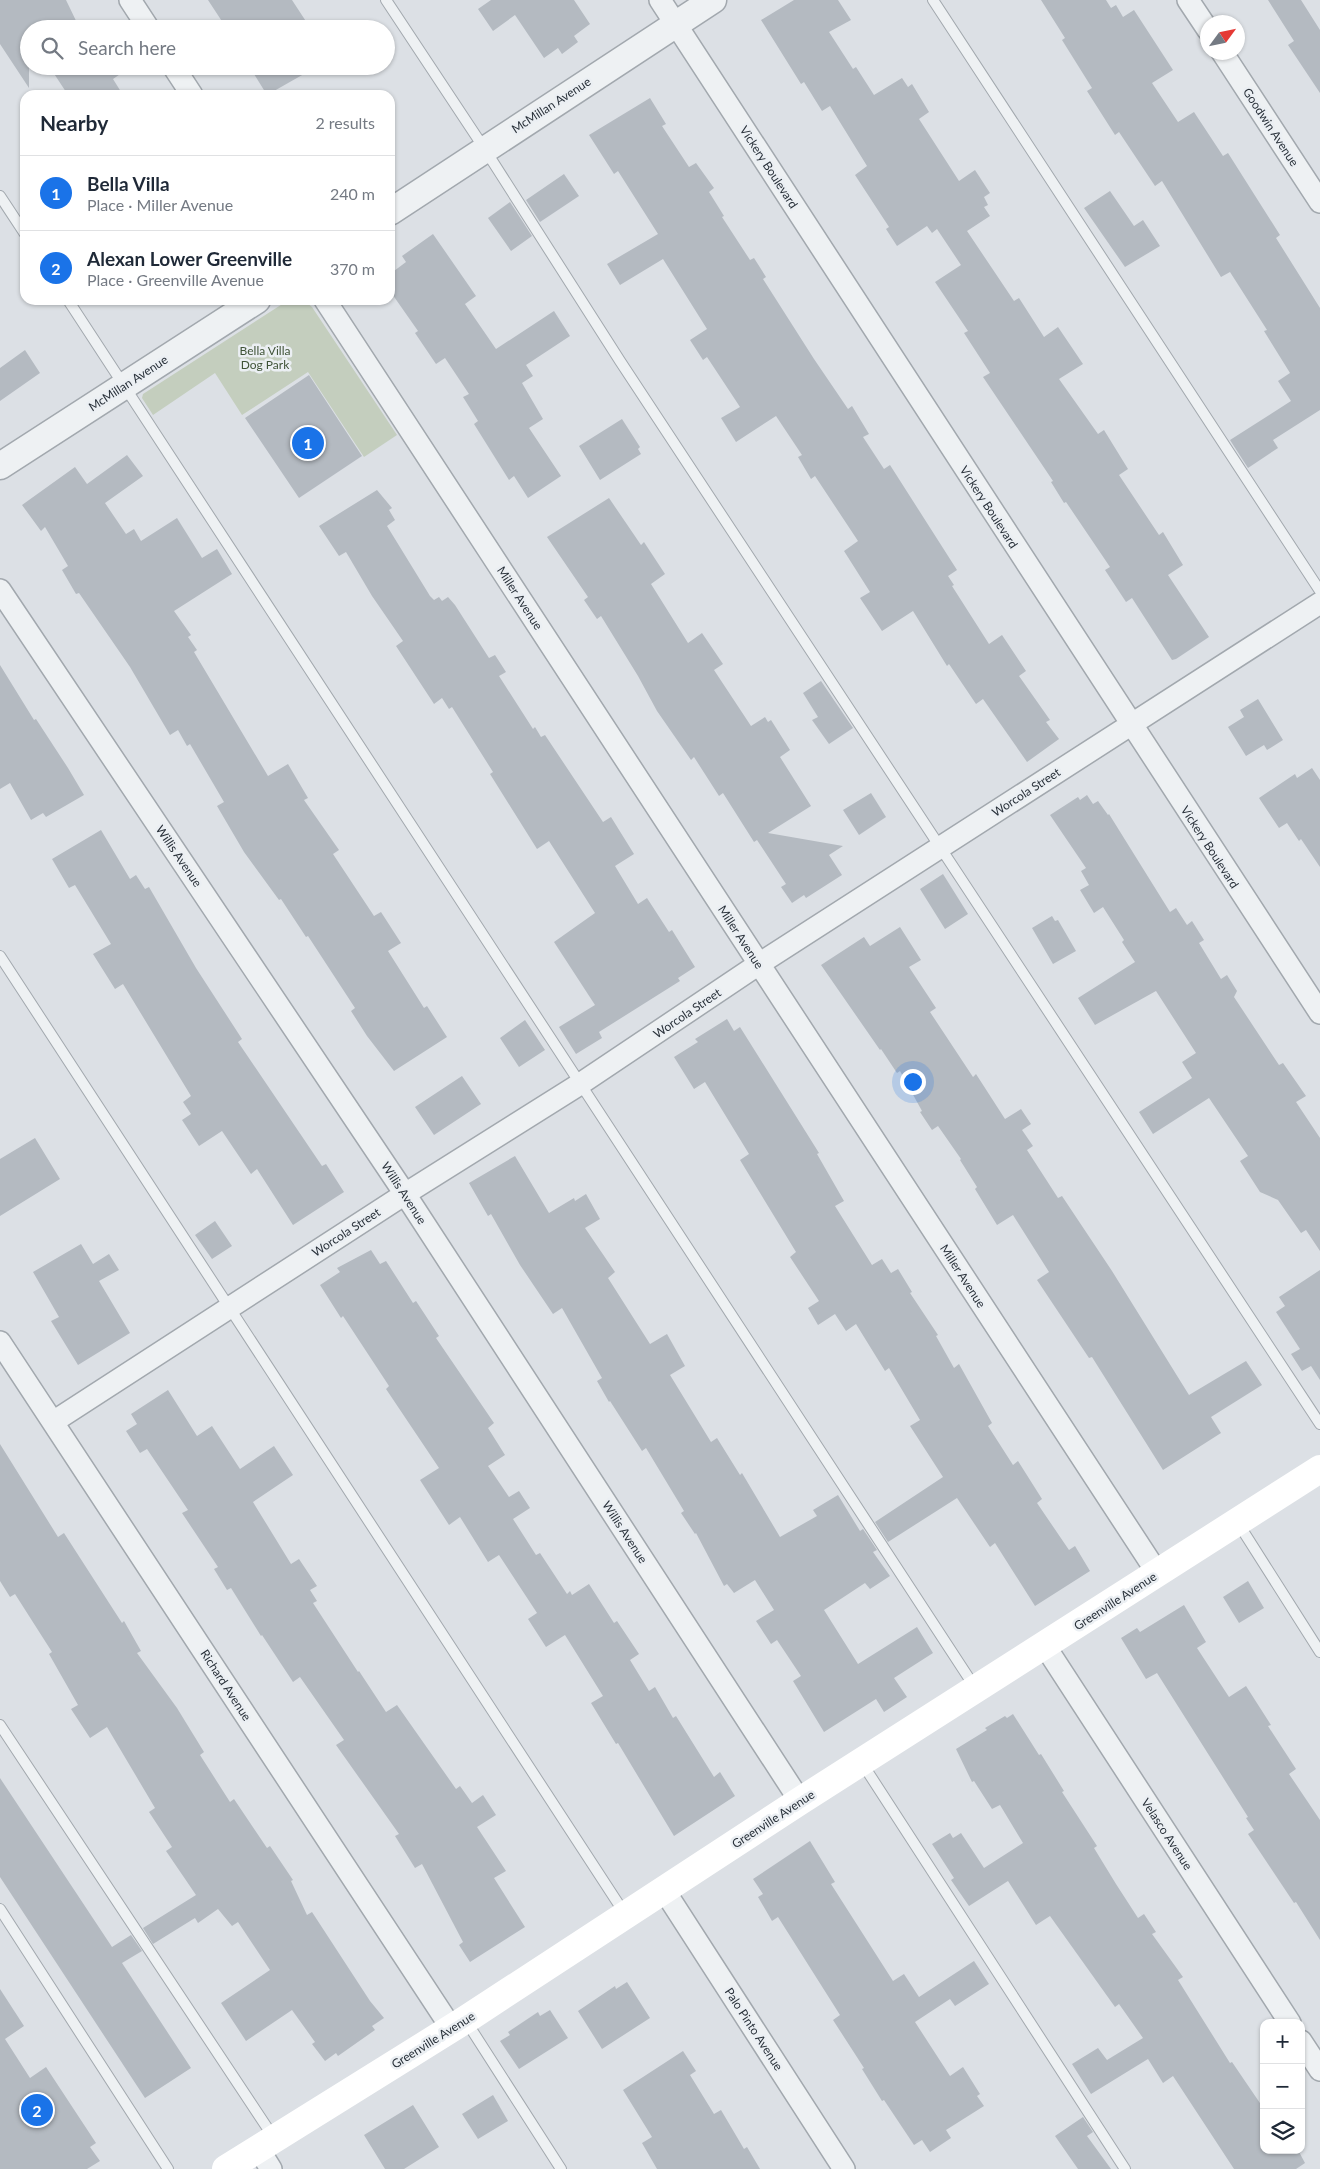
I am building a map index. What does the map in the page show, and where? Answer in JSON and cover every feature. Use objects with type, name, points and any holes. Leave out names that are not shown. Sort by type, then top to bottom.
[{"type":"main road","name":"Greenville Avenue","points":[[226,2169],[268,2152],[800,1801],[1320,1469]]},
{"type":"street","points":[[130,0],[142,20]]},
{"type":"street","name":"Vickery Boulevard","points":[[660,0],[1320,1013]]},
{"type":"street","name":"McMillan Avenue","points":[[395,209],[484,148],[713,0]]},
{"type":"street","points":[[1188,0],[1200,18]]},
{"type":"street","name":"Goodwin Avenue","points":[[1227,60],[1320,202]]},
{"type":"street","points":[[179,75],[189,90]]},
{"type":"street","name":"McMillan Avenue","points":[[0,466],[249,305]]},
{"type":"street","name":"Miller Avenue","points":[[328,305],[1158,1574]]},
{"type":"street","name":"Willis Avenue","points":[[0,590],[405,1194],[800,1801]]},
{"type":"street","name":"Worcola Street","points":[[53,1422],[405,1194],[580,1084],[759,964],[1320,603]]},
{"type":"street","name":"Richard Avenue","points":[[0,1342],[458,2025]]},
{"type":"street","name":"Velasco Avenue","points":[[1045,1646],[1287,2019]]},
{"type":"street","name":"Palo Pinto Avenue","points":[[664,1890],[844,2169]]},
{"type":"street","points":[[1305,2047],[1320,2070]]},
{"type":"lane","points":[[386,0],[939,848],[1320,1424]]},
{"type":"lane","points":[[934,0],[1320,591]]},
{"type":"lane","points":[[0,196],[20,226]]},
{"type":"lane","points":[[71,305],[976,1690]]},
{"type":"lane","points":[[0,956],[626,1915]]},
{"type":"lane","points":[[1237,1522],[1320,1652]]},
{"type":"lane","points":[[0,1725],[268,2152]]},
{"type":"lane","points":[[862,1763],[1125,2169]]},
{"type":"lane","points":[[0,1909],[168,2169]]},
{"type":"lane","points":[[458,2025],[561,2169]]},
{"type":"green space","name":"Bella Villa Dog Park","points":[[281,305],[310,305],[397,435],[364,457],[308,372],[242,415],[215,373],[153,415],[142,398],[143,394]]},
{"type":"building","points":[[0,0],[66,0],[76,20],[20,20],[20,74],[0,44]]},
{"type":"building","points":[[208,0],[292,0],[305,20],[221,20]]},
{"type":"building","points":[[491,0],[574,0],[590,24],[574,36],[578,42],[562,54],[558,48],[544,58],[515,15],[493,31],[478,9]]},
{"type":"building","points":[[794,0],[838,0],[851,20],[829,32],[853,69],[856,67],[874,95],[902,78],[908,87],[912,84],[929,112],[919,119],[959,181],[975,170],[990,193],[984,197],[988,205],[984,207],[990,216],[967,231],[1014,301],[1019,298],[1044,337],[1058,327],[1083,364],[1059,379],[1098,434],[1104,430],[1128,469],[1119,475],[1159,535],[1163,532],[1183,565],[1168,575],[1209,637],[1176,659],[1172,660],[1132,598],[1126,602],[1105,570],[1110,567],[1066,502],[1064,503],[1051,482],[1053,481],[983,377],[990,373],[964,333],[968,331],[935,282],[961,265],[937,229],[932,233],[927,226],[897,246],[886,229],[889,227],[855,175],[867,166],[830,106],[822,111],[804,82],[801,84],[761,20]]},
{"type":"building","points":[[1041,0],[1106,0],[1111,8],[1116,5],[1123,17],[1134,10],[1173,70],[1152,83],[1178,122],[1194,112],[1223,156],[1228,153],[1280,235],[1276,238],[1320,308],[1320,410],[1273,440],[1278,448],[1248,468],[1230,440],[1291,401],[1278,381],[1290,373],[1264,331],[1267,330],[1230,272],[1221,277],[1162,181],[1155,186],[1119,132],[1115,135],[1087,91],[1092,88],[1062,40],[1065,38]]},
{"type":"building","points":[[1268,0],[1301,0],[1320,30],[1320,93],[1288,45],[1294,41]]},
{"type":"building","points":[[20,75],[29,75],[29,88]]},
{"type":"building","points":[[55,75],[119,75],[113,79],[120,90],[65,90]]},
{"type":"building","points":[[255,75],[302,75],[276,90],[264,90]]},
{"type":"building","points":[[650,98],[666,124],[662,126],[689,167],[696,163],[714,188],[709,192],[724,216],[722,217],[750,260],[754,258],[766,277],[763,279],[814,359],[848,409],[852,406],[869,434],[863,437],[884,469],[890,465],[957,570],[948,576],[954,585],[952,586],[989,644],[1002,635],[1026,671],[1019,676],[1050,720],[1046,722],[1059,739],[1027,762],[983,699],[976,704],[949,664],[947,666],[913,611],[882,631],[860,598],[870,592],[844,551],[858,541],[815,476],[811,479],[798,457],[802,455],[776,416],[736,442],[721,418],[740,407],[707,357],[703,360],[690,340],[707,329],[663,259],[620,285],[607,264],[658,234],[618,171],[614,174],[589,135]]},
{"type":"building","points":[[564,174],[579,196],[540,222],[526,200]]},
{"type":"building","points":[[1110,191],[1134,226],[1143,220],[1160,246],[1125,267],[1084,208]]},
{"type":"building","points":[[510,202],[532,236],[511,251],[488,218]]},
{"type":"building","points":[[433,234],[476,296],[465,304],[496,349],[554,311],[570,336],[526,365],[533,376],[522,383],[543,419],[529,428],[561,476],[528,498],[514,476],[509,480],[474,424],[478,421],[463,397],[469,394],[445,358],[436,364],[415,333],[418,331],[395,298],[395,270],[406,262],[402,256]]},
{"type":"building","points":[[25,350],[40,373],[0,401],[0,368]]},
{"type":"building","points":[[309,375],[362,456],[299,498],[245,418]]},
{"type":"building","points":[[622,419],[640,447],[638,449],[641,454],[600,480],[579,446]]},
{"type":"building","points":[[127,455],[143,476],[105,503],[126,534],[134,529],[141,541],[177,518],[202,558],[217,549],[232,574],[174,611],[191,635],[188,637],[197,650],[194,652],[268,776],[288,764],[308,798],[304,800],[339,850],[333,854],[374,916],[381,912],[401,943],[388,951],[424,1008],[427,1006],[447,1037],[394,1071],[367,1036],[351,1011],[355,1008],[308,936],[306,937],[281,899],[279,900],[244,852],[217,806],[224,802],[190,744],[187,746],[178,730],[170,735],[130,667],[79,593],[76,594],[62,570],[68,566],[45,527],[41,531],[22,505],[75,467],[87,484]]},
{"type":"building","points":[[377,490],[392,508],[389,510],[395,520],[387,526],[430,596],[434,600],[439,597],[442,601],[448,597],[455,605],[489,658],[495,655],[506,672],[499,676],[533,729],[535,727],[541,737],[545,735],[603,822],[611,817],[634,854],[615,866],[638,904],[647,898],[669,932],[672,930],[695,967],[678,978],[680,981],[599,1032],[602,1038],[576,1054],[559,1027],[595,1005],[554,942],[595,913],[549,841],[537,849],[490,774],[493,772],[452,707],[449,709],[442,698],[434,704],[396,646],[403,641],[372,596],[346,552],[339,556],[319,526]]},
{"type":"building","points":[[609,498],[641,545],[644,542],[665,574],[651,584],[688,643],[702,633],[723,664],[714,670],[751,726],[765,717],[768,722],[771,720],[790,750],[780,757],[811,806],[768,833],[843,846],[829,855],[842,875],[806,898],[804,895],[792,903],[781,887],[786,884],[757,840],[754,842],[723,793],[719,796],[694,757],[691,760],[657,711],[601,616],[597,619],[584,600],[588,597],[547,537]]},
{"type":"building","points":[[0,665],[84,795],[46,817],[43,813],[31,820],[10,783],[0,789]]},
{"type":"building","points":[[821,681],[853,728],[829,744],[812,720],[818,717],[803,693]]},
{"type":"building","points":[[1258,699],[1283,740],[1267,750],[1264,745],[1246,756],[1228,727],[1244,717],[1240,710]]},
{"type":"building","points":[[1312,768],[1320,780],[1320,867],[1301,839],[1299,841],[1287,823],[1279,828],[1259,798],[1295,774],[1297,778]]},
{"type":"building","points":[[871,793],[886,817],[859,835],[843,810]]},
{"type":"building","points":[[1087,795],[1093,804],[1098,801],[1109,814],[1170,912],[1176,908],[1187,925],[1192,921],[1204,940],[1199,943],[1221,979],[1227,975],[1237,991],[1234,997],[1279,1065],[1283,1063],[1306,1096],[1296,1102],[1320,1138],[1320,1251],[1306,1230],[1301,1233],[1278,1200],[1260,1192],[1240,1161],[1248,1156],[1209,1098],[1153,1134],[1139,1112],[1192,1078],[1182,1062],[1196,1053],[1156,991],[1095,1025],[1078,998],[1135,962],[1122,942],[1124,940],[1103,907],[1094,913],[1080,890],[1089,885],[1081,871],[1086,868],[1050,815],[1078,797],[1080,800]]},
{"type":"building","points":[[101,830],[130,879],[136,875],[145,889],[149,887],[196,968],[242,1039],[238,1042],[322,1166],[326,1164],[344,1192],[293,1225],[257,1169],[251,1174],[222,1131],[199,1146],[182,1120],[191,1114],[183,1102],[191,1096],[123,984],[115,989],[93,954],[111,944],[75,885],[69,888],[52,859]]},
{"type":"building","points":[[943,874],[968,914],[945,929],[920,889]]},
{"type":"building","points":[[1052,916],[1055,921],[1058,920],[1076,951],[1053,964],[1032,928]]},
{"type":"building","points":[[900,927],[921,960],[909,967],[936,1008],[930,1012],[973,1077],[976,1074],[1005,1119],[1021,1109],[1031,1124],[1022,1130],[1033,1146],[1027,1150],[1058,1198],[1062,1196],[1112,1271],[1189,1395],[1246,1361],[1262,1385],[1211,1417],[1221,1433],[1163,1470],[1092,1357],[1089,1358],[1037,1280],[1049,1272],[1013,1215],[997,1225],[975,1189],[977,1187],[961,1159],[938,1126],[932,1130],[920,1112],[922,1111],[900,1071],[897,1073],[821,965],[864,937],[870,946]]},
{"type":"building","points":[[727,1019],[734,1031],[740,1027],[819,1153],[817,1154],[844,1201],[835,1206],[872,1265],[882,1259],[891,1273],[898,1269],[912,1292],[910,1293],[938,1335],[936,1336],[954,1368],[959,1364],[992,1423],[988,1426],[1013,1465],[1018,1461],[1042,1499],[1037,1503],[1069,1550],[1075,1546],[1090,1571],[1035,1606],[995,1543],[990,1547],[957,1498],[888,1542],[875,1522],[943,1477],[910,1426],[920,1420],[889,1368],[885,1371],[856,1324],[846,1331],[835,1314],[818,1325],[808,1308],[819,1301],[790,1257],[796,1252],[740,1160],[749,1154],[705,1082],[694,1089],[674,1057],[698,1042],[695,1039]]},
{"type":"building","points":[[525,1020],[545,1050],[519,1067],[500,1038]]},
{"type":"building","points":[[462,1076],[481,1104],[434,1135],[415,1107]]},
{"type":"building","points":[[35,1138],[60,1179],[0,1216],[0,1159]]},
{"type":"building","points":[[515,1156],[549,1213],[574,1198],[575,1201],[586,1194],[600,1219],[585,1228],[615,1272],[608,1278],[650,1344],[667,1334],[685,1366],[670,1375],[711,1442],[717,1438],[740,1475],[742,1473],[780,1537],[817,1516],[813,1510],[838,1495],[860,1531],[863,1529],[877,1550],[873,1552],[890,1576],[870,1589],[865,1583],[824,1610],[858,1664],[917,1627],[933,1653],[894,1678],[907,1697],[884,1712],[876,1699],[824,1732],[793,1681],[801,1676],[777,1640],[771,1644],[756,1621],[774,1610],[755,1580],[734,1593],[727,1584],[724,1586],[696,1533],[681,1513],[684,1511],[646,1448],[642,1451],[609,1402],[597,1381],[602,1378],[562,1308],[553,1314],[520,1265],[491,1214],[488,1216],[469,1183]]},
{"type":"building","points":[[215,1221],[232,1246],[212,1259],[195,1235]]},
{"type":"building","points":[[81,1244],[93,1264],[109,1254],[119,1270],[99,1281],[130,1333],[78,1365],[51,1321],[59,1317],[33,1272]]},
{"type":"building","points":[[371,1250],[380,1264],[386,1261],[413,1303],[416,1301],[439,1336],[436,1338],[494,1423],[488,1428],[505,1455],[488,1466],[509,1497],[519,1491],[530,1508],[513,1519],[536,1555],[540,1553],[567,1594],[570,1591],[572,1595],[589,1584],[614,1623],[617,1621],[639,1654],[630,1660],[649,1691],[655,1687],[673,1718],[676,1716],[714,1777],[720,1772],[735,1796],[674,1836],[618,1743],[616,1744],[591,1703],[603,1696],[565,1635],[546,1647],[528,1619],[537,1613],[499,1555],[488,1562],[460,1517],[449,1525],[420,1480],[439,1468],[386,1389],[389,1386],[343,1316],[341,1318],[320,1285],[340,1272],[337,1268]]},
{"type":"building","points":[[1320,1270],[1320,1380],[1311,1366],[1302,1371],[1291,1354],[1300,1349],[1276,1312],[1285,1306],[1279,1297]]},
{"type":"building","points":[[168,1390],[197,1436],[212,1426],[240,1469],[274,1446],[293,1475],[253,1502],[291,1564],[299,1559],[317,1586],[310,1590],[317,1601],[313,1603],[386,1712],[397,1705],[456,1789],[460,1786],[472,1803],[483,1795],[496,1815],[477,1827],[506,1871],[494,1878],[525,1927],[470,1962],[459,1945],[463,1942],[422,1864],[415,1868],[395,1836],[399,1834],[336,1745],[344,1740],[300,1677],[293,1682],[231,1588],[227,1590],[214,1569],[218,1567],[182,1513],[188,1510],[147,1449],[140,1453],[126,1431],[137,1424],[131,1414]]},
{"type":"building","points":[[0,1444],[58,1537],[64,1533],[122,1623],[124,1621],[141,1651],[137,1653],[177,1708],[204,1752],[200,1755],[230,1802],[234,1799],[267,1848],[270,1846],[293,1880],[291,1881],[307,1915],[312,1912],[370,2001],[384,2018],[372,2026],[375,2030],[338,2056],[336,2053],[325,2061],[312,2044],[315,2042],[292,2010],[246,2041],[221,2003],[270,1970],[238,1922],[232,1926],[218,1909],[198,1923],[195,1918],[153,1944],[143,1928],[196,1895],[166,1851],[172,1847],[149,1812],[155,1808],[107,1727],[90,1738],[71,1709],[78,1705],[49,1654],[52,1652],[15,1594],[10,1597],[0,1581]]},
{"type":"building","points":[[1248,1581],[1264,1608],[1239,1623],[1223,1597]]},
{"type":"building","points":[[1184,1605],[1206,1642],[1197,1648],[1229,1697],[1246,1686],[1271,1725],[1268,1726],[1296,1769],[1289,1774],[1320,1820],[1320,1940],[1248,1834],[1254,1830],[1246,1818],[1248,1817],[1157,1673],[1146,1679],[1121,1638],[1137,1628],[1140,1632]]},
{"type":"building","points":[[1013,1714],[1039,1755],[1041,1754],[1064,1791],[1062,1792],[1097,1846],[1094,1848],[1116,1884],[1138,1918],[1144,1914],[1156,1932],[1152,1934],[1183,1977],[1178,1980],[1230,2063],[1232,2062],[1260,2103],[1260,2154],[1300,2154],[1305,2163],[1296,2169],[1234,2169],[1173,2076],[1163,2083],[1148,2059],[1091,2094],[1072,2064],[1098,2048],[1107,2060],[1143,2038],[1119,2004],[1115,2007],[1050,1916],[1036,1925],[1008,1881],[969,1906],[951,1880],[954,1878],[932,1844],[950,1833],[953,1838],[961,1833],[984,1868],[1023,1843],[1000,1805],[992,1809],[974,1781],[972,1782],[956,1749],[987,1730],[985,1728],[1005,1716],[1007,1718]]},
{"type":"building","points":[[0,1778],[112,1947],[131,1935],[142,1951],[122,1963],[191,2068],[145,2098],[0,1877]]},
{"type":"building","points":[[810,1841],[835,1882],[831,1884],[893,1981],[904,1974],[919,1997],[974,1961],[989,1984],[955,2006],[950,1999],[915,2022],[950,2076],[963,2067],[980,2094],[977,2096],[984,2106],[946,2130],[951,2138],[930,2152],[922,2140],[914,2145],[884,2100],[882,2101],[862,2069],[864,2068],[833,2020],[840,2015],[778,1917],[772,1921],[758,1897],[763,1894],[753,1879]]},
{"type":"building","points":[[627,1982],[650,2018],[602,2049],[578,2011],[615,1986],[616,1989]]},
{"type":"building","points":[[0,1989],[24,2026],[5,2039],[30,2078],[46,2067],[96,2143],[90,2147],[100,2161],[87,2169],[0,2169]]},
{"type":"building","points":[[550,2010],[568,2038],[519,2069],[500,2041],[510,2035],[508,2032],[538,2012],[540,2016]]},
{"type":"building","points":[[683,2051],[696,2071],[690,2075],[714,2114],[721,2110],[744,2149],[747,2147],[760,2169],[657,2169],[642,2143],[652,2137],[623,2090]]},
{"type":"building","points":[[493,2095],[508,2121],[478,2139],[462,2114]]},
{"type":"building","points":[[413,2105],[439,2147],[404,2169],[385,2169],[364,2135]]},
{"type":"building","points":[[1083,2117],[1093,2132],[1087,2136],[1111,2169],[1078,2169],[1055,2136]]},
{"type":"place","name":"Bella Villa","points":[[308,443]]},
{"type":"place","name":"Alexan Lower Greenville","points":[[37,2110]]}]
